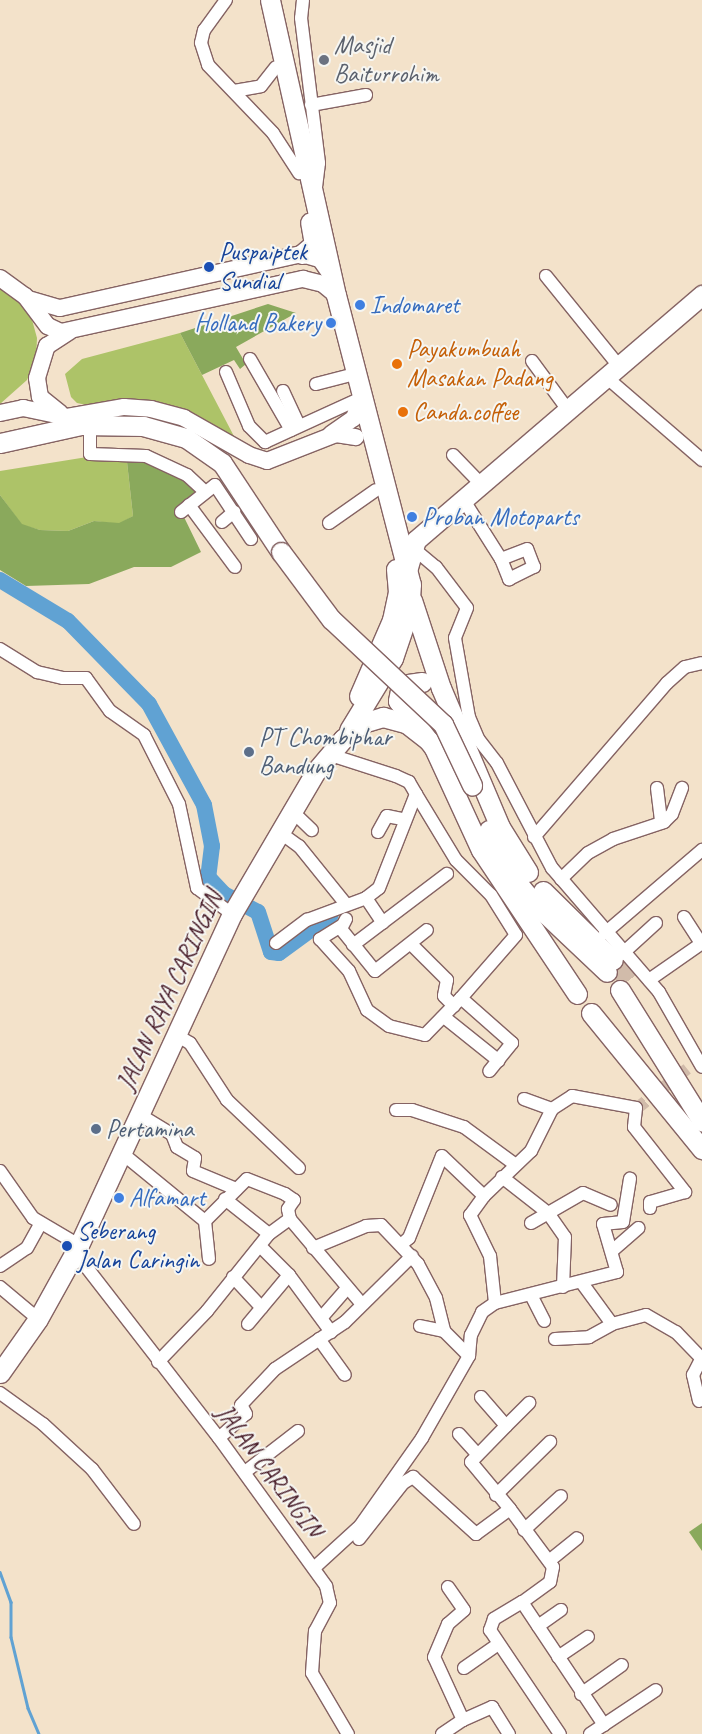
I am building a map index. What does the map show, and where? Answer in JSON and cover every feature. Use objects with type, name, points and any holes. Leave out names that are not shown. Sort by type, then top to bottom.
[{"type":"highway","points":[[267,5],[276,67],[314,241],[302,254]]},
{"type":"highway","points":[[267,5],[315,197],[355,374],[394,528],[407,571],[412,599],[466,728],[507,842],[528,872]]},
{"type":"highway","points":[[407,571],[415,544],[463,499],[702,295]]},
{"type":"highway","points":[[0,443],[80,425],[143,426],[186,438],[222,462],[276,555]]},
{"type":"highway","points":[[0,452],[90,435],[144,436],[196,457],[227,486],[276,555],[324,629],[420,713],[434,731],[468,787],[507,870],[552,923],[616,964]]},
{"type":"highway","points":[[356,438],[364,448],[398,578],[396,603],[387,655]]},
{"type":"highway","points":[[394,528],[405,540],[415,544]]},
{"type":"highway","points":[[387,655],[412,599]]},
{"type":"highway","points":[[387,655],[422,682],[466,728]]},
{"type":"highway","name":"JALAN RAYA CARINGIN","points":[[0,1373],[38,1319],[75,1251],[123,1154],[176,1035],[237,906],[278,831],[365,696],[387,655]]},
{"type":"highway","points":[[422,682],[401,685],[397,696],[430,742],[481,850],[577,994]]},
{"type":"highway","points":[[365,696],[406,723],[430,742]]},
{"type":"highway","points":[[334,745],[363,723],[383,716],[406,723]]},
{"type":"highway","points":[[468,787],[481,850]]},
{"type":"highway","points":[[543,891],[616,964]]},
{"type":"highway","points":[[633,984],[660,1031],[680,1087],[701,1120]]},
{"type":"highway","points":[[591,1013],[702,1149]]},
{"type":"main road","points":[[0,278],[41,306],[60,308],[302,254],[320,259],[334,286]]},
{"type":"main road","points":[[24,296],[51,328],[70,331],[302,279],[334,286]]},
{"type":"main road","points":[[70,331],[45,349],[37,391],[57,411],[91,414]]},
{"type":"main road","points":[[307,447],[351,421],[361,398]]},
{"type":"main road","points":[[1,413],[23,408],[62,417],[130,407],[164,411],[263,461],[307,447],[340,433],[356,438]]},
{"type":"street","points":[[226,0],[207,24],[201,43],[210,68],[278,139],[300,173]]},
{"type":"street","points":[[302,0],[311,105],[319,163],[315,197]]},
{"type":"street","points":[[234,91],[261,86],[276,67]]},
{"type":"street","points":[[311,105],[366,96]]},
{"type":"street","points":[[546,276],[613,372],[702,460]]},
{"type":"street","points":[[250,359],[295,428]]},
{"type":"street","points":[[532,362],[568,410]]},
{"type":"street","points":[[226,372],[257,438],[269,442],[361,398]]},
{"type":"street","points":[[316,384],[355,374]]},
{"type":"street","points":[[283,391],[295,428]]},
{"type":"street","points":[[90,435],[90,454],[146,456],[186,475],[204,491]]},
{"type":"street","points":[[453,455],[482,484]]},
{"type":"street","points":[[234,566],[185,508],[204,491],[215,485],[251,539]]},
{"type":"street","points":[[329,523],[376,490]]},
{"type":"street","points":[[463,499],[506,557],[523,574]]},
{"type":"street","points":[[222,522],[234,512]]},
{"type":"street","points":[[415,544],[436,566],[467,608],[455,638],[466,728],[479,740],[497,763],[534,837],[560,879],[605,933],[616,964]]},
{"type":"street","points":[[0,649],[37,672],[86,678],[110,711],[144,735],[179,804],[196,888],[237,906]]},
{"type":"street","points":[[534,837],[678,672],[702,664]]},
{"type":"street","points":[[334,745],[409,782],[456,860],[491,895],[516,935],[458,1002],[423,1035],[398,1030],[374,1017],[349,971],[320,939],[343,922],[354,946],[375,970],[427,930]]},
{"type":"street","points":[[656,788],[661,823]]},
{"type":"street","points":[[560,879],[588,853],[612,839],[661,823],[672,814],[682,788]]},
{"type":"street","points":[[276,943],[308,920],[345,903],[366,898],[379,888],[403,819],[416,794]]},
{"type":"street","points":[[291,810],[312,830]]},
{"type":"street","points":[[378,832],[389,815],[403,819]]},
{"type":"street","points":[[278,831],[300,846],[345,903]]},
{"type":"street","points":[[605,933],[702,850]]},
{"type":"street","points":[[354,946],[447,874]]},
{"type":"street","points":[[366,898],[383,922]]},
{"type":"street","points":[[633,984],[701,942],[684,917]]},
{"type":"street","points":[[616,964],[656,923]]},
{"type":"street","points":[[411,944],[447,980],[444,996],[458,1002],[511,1039],[512,1045],[489,1071]]},
{"type":"street","points":[[616,964],[637,964],[633,984],[695,1066]]},
{"type":"street","points":[[444,1017],[499,1061]]},
{"type":"street","points":[[176,1035],[190,1042],[227,1100],[298,1168]]},
{"type":"street","points":[[495,1303],[490,1256],[470,1215],[484,1196],[536,1144],[552,1109],[572,1096],[636,1108],[634,1127],[684,1190],[676,1196],[651,1205]]},
{"type":"street","points":[[524,1099],[552,1109]]},
{"type":"street","points":[[396,1110],[412,1110],[464,1127],[516,1165]]},
{"type":"street","points":[[140,1115],[172,1134],[177,1147],[195,1158],[193,1171],[236,1189]]},
{"type":"street","points":[[123,1154],[205,1221],[209,1258]]},
{"type":"street","points":[[402,1244],[409,1238],[442,1156],[484,1196]]},
{"type":"street","points":[[0,1171],[40,1225],[75,1251]]},
{"type":"street","points":[[502,1177],[548,1213],[568,1244],[563,1287]]},
{"type":"street","points":[[316,1571],[360,1526],[399,1480],[470,1356],[476,1324],[482,1312],[495,1303],[582,1283],[617,1272],[603,1224],[623,1222],[630,1178]]},
{"type":"street","points":[[205,1221],[225,1198],[247,1179],[285,1194],[294,1200],[288,1209],[290,1219],[361,1303]]},
{"type":"street","points":[[531,1222],[583,1193],[611,1205]]},
{"type":"street","points":[[225,1198],[269,1234]]},
{"type":"street","points":[[158,1362],[207,1311],[269,1234],[290,1219]]},
{"type":"street","points":[[313,1248],[376,1224],[402,1244],[412,1256],[436,1298],[444,1332]]},
{"type":"street","points":[[0,1266],[27,1248],[40,1225]]},
{"type":"street","points":[[612,1251],[638,1228]]},
{"type":"street","points":[[260,1246],[289,1275],[322,1317],[331,1332]]},
{"type":"street","name":"JALAN CARINGIN","points":[[75,1251],[158,1362],[220,1438],[316,1571],[330,1603],[315,1631],[312,1673],[348,1734]]},
{"type":"street","points":[[220,1438],[246,1414],[241,1405],[288,1358],[331,1332],[412,1256]]},
{"type":"street","points":[[248,1324],[289,1275]]},
{"type":"street","points":[[233,1277],[262,1308]]},
{"type":"street","points":[[582,1283],[612,1324]]},
{"type":"street","points":[[0,1287],[38,1319]]},
{"type":"street","points":[[322,1317],[347,1288]]},
{"type":"street","points":[[532,1295],[544,1321]]},
{"type":"street","points":[[556,1339],[589,1337],[612,1324],[646,1315],[676,1332],[701,1359],[693,1375],[699,1401]]},
{"type":"street","points":[[420,1326],[444,1332],[470,1356]]},
{"type":"street","points":[[318,1339],[345,1375]]},
{"type":"street","points":[[0,1393],[43,1424],[92,1469],[134,1524]]},
{"type":"street","points":[[481,1397],[506,1426]]},
{"type":"street","points":[[529,1403],[476,1453],[471,1462],[474,1471],[510,1509],[553,1567],[550,1582],[490,1623],[497,1645],[560,1734]]},
{"type":"street","points":[[245,1472],[298,1431]]},
{"type":"street","points":[[459,1434],[476,1453]]},
{"type":"street","points":[[496,1495],[550,1442]]},
{"type":"street","points":[[399,1480],[414,1477],[420,1479],[476,1534],[510,1509]]},
{"type":"street","points":[[524,1530],[561,1496]]},
{"type":"street","points":[[549,1561],[577,1538]]},
{"type":"street","points":[[448,1587],[464,1610],[448,1624],[434,1657],[463,1720]]},
{"type":"street","points":[[522,1602],[581,1694],[604,1725]]},
{"type":"street","points":[[538,1626],[561,1610]]},
{"type":"street","points":[[558,1657],[588,1638]]},
{"type":"street","points":[[464,1668],[497,1645]]},
{"type":"street","points":[[581,1694],[622,1665]]},
{"type":"street","points":[[590,1734],[656,1690]]},
{"type":"street","points":[[442,1734],[463,1720],[492,1707],[509,1734]]},
{"type":"green space","points":[[0,285],[18,298],[31,316],[37,338],[36,360],[27,380],[0,404]]},
{"type":"green space","points":[[268,304],[296,313],[236,347],[246,364],[240,369],[234,360],[202,375],[180,333]]},
{"type":"green space","points":[[180,333],[237,442],[161,405],[128,399],[91,406],[77,403],[71,397],[65,374],[82,359]]},
{"type":"green space","points":[[137,449],[127,462],[133,516],[119,524],[94,521],[68,531],[40,530],[22,525],[0,495],[0,471]]},
{"type":"green space","points":[[137,449],[166,458],[202,483],[183,515],[201,552],[171,567],[134,567],[89,584],[26,586],[0,570],[0,495],[22,524],[40,530],[68,531],[94,521],[119,523],[133,516],[127,462]]},
{"type":"green space","points":[[702,1523],[702,1551],[689,1532]]},
{"type":"waterway","points":[[0,580],[68,621],[149,704],[204,805],[212,846],[208,877],[224,894],[258,912],[271,952],[279,953],[331,915]]},
{"type":"waterway","points":[[0,1572],[11,1602],[11,1637],[28,1708],[39,1734]]},
{"type":"tunnel","points":[[617,965],[630,982]]},
{"type":"tunnel","points":[[636,1109],[687,1069]]},
{"type":"place","name":"Masjid Baiturrohim","points":[[324,60]]},
{"type":"place","name":"Puspaiptek Sundial","points":[[209,267]]},
{"type":"place","name":"Indomaret","points":[[360,305]]},
{"type":"place","name":"Holland Bakery","points":[[331,323]]},
{"type":"place","name":"Payakumbuah Masakan Padang","points":[[397,364]]},
{"type":"place","name":"Canda.coffee","points":[[403,412]]},
{"type":"place","name":"Proban Motoparts","points":[[412,517]]},
{"type":"place","name":"PT Chombiphar Bandung","points":[[249,752]]},
{"type":"place","name":"Pertamina","points":[[96,1129]]},
{"type":"place","name":"Alfamart","points":[[119,1198]]},
{"type":"place","name":"Seberang Jalan Caringin","points":[[67,1246]]}]
